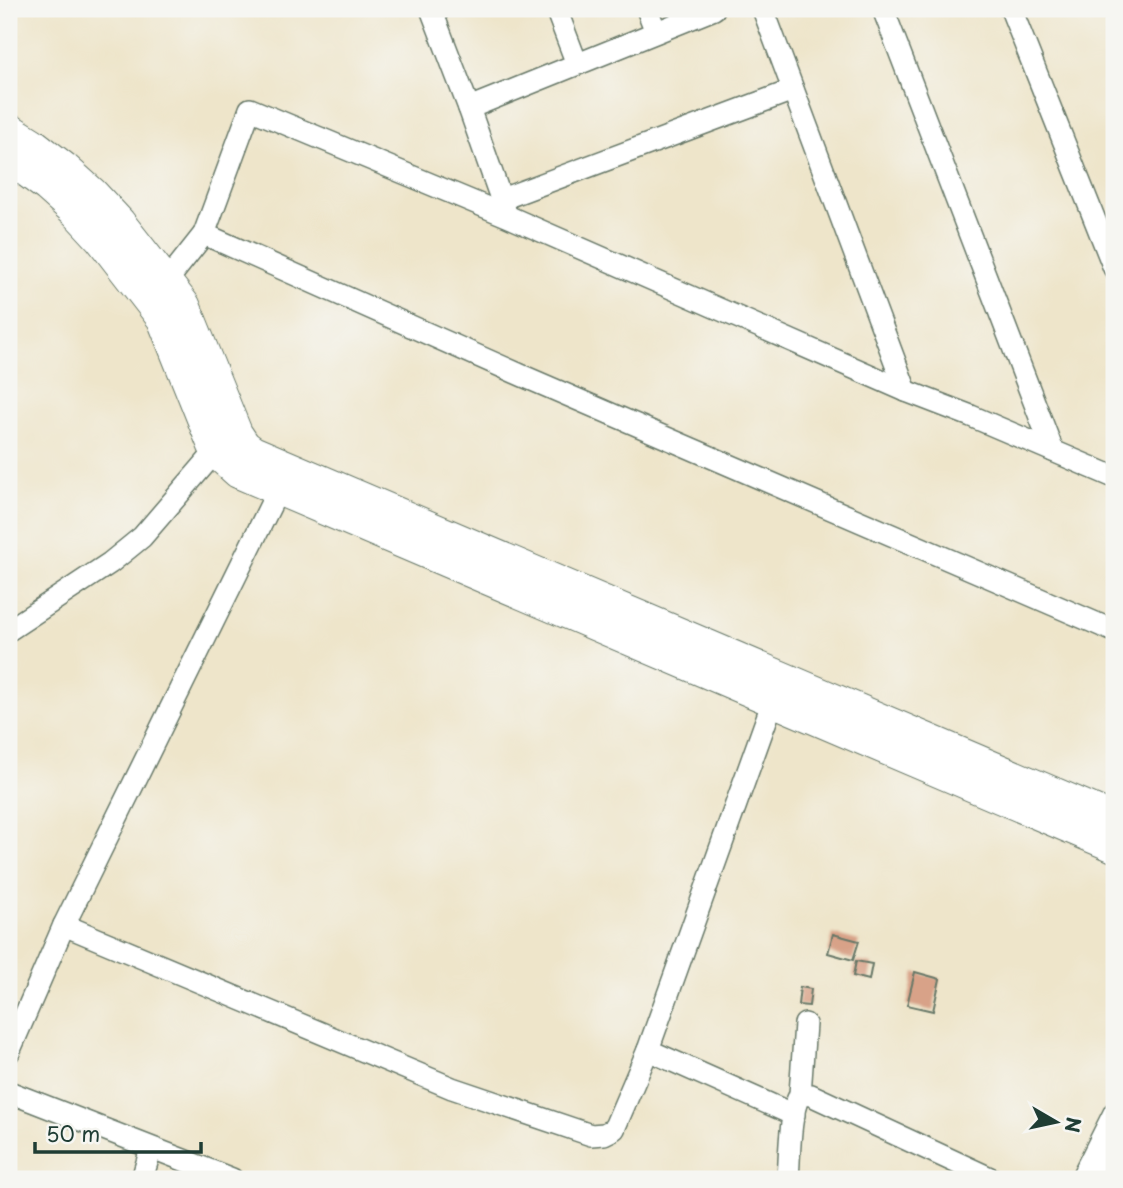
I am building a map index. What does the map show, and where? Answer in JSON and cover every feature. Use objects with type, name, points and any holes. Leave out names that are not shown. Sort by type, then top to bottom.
[{"type":"street","points":[[430,9],[504,208]]},
{"type":"street","points":[[556,9],[577,64]]},
{"type":"street","points":[[647,9],[656,32]]},
{"type":"street","points":[[469,108],[714,9]]},
{"type":"street","points":[[763,9],[906,391]]},
{"type":"street","points":[[883,9],[1053,451]]},
{"type":"street","points":[[1011,9],[1114,268]]},
{"type":"street","points":[[504,208],[793,90]]},
{"type":"street","points":[[170,277],[204,234],[250,109],[504,208],[906,391],[1114,477]]},
{"type":"street","points":[[9,128],[64,167],[120,222],[185,305],[241,440],[284,478],[773,701],[1114,847]]},
{"type":"street","points":[[9,159],[75,212],[100,239],[162,318],[208,436],[216,451],[238,473],[284,478],[1114,818]]},
{"type":"street","points":[[204,234],[523,376],[1114,631]]},
{"type":"street","points":[[9,630],[110,563],[142,537],[216,451]]},
{"type":"street","points":[[9,1052],[64,925],[284,478]]},
{"type":"street","points":[[64,925],[452,1088],[591,1135],[604,1135],[614,1129],[648,1050],[773,701]]},
{"type":"street","points":[[788,1179],[794,1115],[800,1094],[805,1024]]},
{"type":"street","points":[[648,1050],[794,1115]]},
{"type":"street","points":[[9,1092],[232,1179]]},
{"type":"street","points":[[800,1094],[811,1095],[992,1179]]},
{"type":"street","points":[[1081,1179],[1114,1113]]},
{"type":"street","points":[[142,1179],[151,1149]]},
{"type":"street","points":[[1092,1159],[1114,1170]]},
{"type":"building","points":[[833,934],[859,941],[853,960],[828,953]]},
{"type":"building","points":[[856,961],[872,964],[869,980],[853,976]]},
{"type":"building","points":[[915,972],[940,979],[933,1011],[907,1005]]},
{"type":"building","points":[[800,987],[811,989],[809,1006],[798,1005]]},
{"type":"building","points":[[717,1174],[731,1179],[715,1179]]}]
